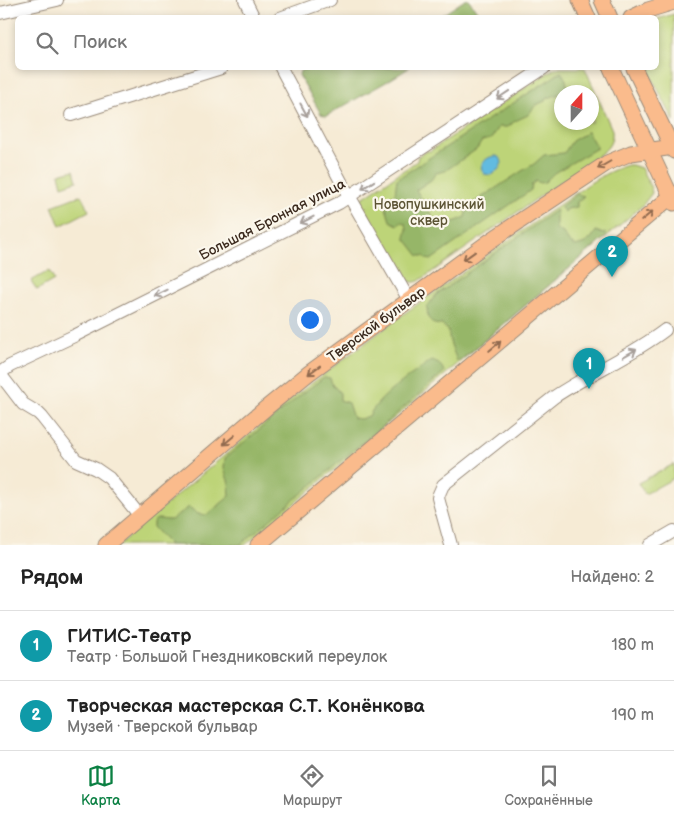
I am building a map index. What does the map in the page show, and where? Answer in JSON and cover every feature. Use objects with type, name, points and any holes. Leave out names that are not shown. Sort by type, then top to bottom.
[{"type":"main road","points":[[580,0],[587,15]]},
{"type":"main road","points":[[602,0],[609,15]]},
{"type":"main road","points":[[637,15],[674,2]]},
{"type":"main road","points":[[258,545],[673,198],[612,70]]},
{"type":"main road","points":[[635,70],[673,148]]},
{"type":"main road","name":"Тверской бульвар","points":[[106,545],[309,373],[497,236],[611,160],[631,153],[673,148]]},
{"type":"street","points":[[0,13],[32,3],[57,0]]},
{"type":"street","points":[[245,0],[252,15]]},
{"type":"street","points":[[288,15],[330,0]]},
{"type":"street","points":[[71,115],[216,70]]},
{"type":"street","points":[[282,70],[350,197],[410,300]]},
{"type":"street","name":"Большая Бронная улица","points":[[0,373],[10,366],[76,335],[350,197],[541,70]]},
{"type":"street","points":[[451,545],[438,498],[443,486],[571,385],[646,344],[661,333]]},
{"type":"street","points":[[0,373],[23,404],[38,412],[72,456],[80,463],[96,469],[108,478],[140,516]]},
{"type":"street","points":[[650,545],[674,532]]},
{"type":"green space","points":[[465,0],[469,0],[480,15],[442,15]]},
{"type":"green space","points":[[674,14],[674,121],[648,70],[659,70],[659,18]]},
{"type":"green space","points":[[406,70],[326,116],[321,114],[299,75],[300,71]]},
{"type":"green space","name":"Новопушкинский сквер","points":[[552,70],[586,70],[592,85],[554,85],[554,130],[599,130],[599,100],[612,130],[612,138],[608,147],[599,155],[419,281],[409,281],[402,275],[362,205],[361,199],[417,161],[418,156],[426,151],[430,151],[481,117],[482,113],[487,109],[492,110]]},
{"type":"green space","points":[[561,72],[567,85],[554,85],[554,96],[536,105],[528,115],[515,121],[508,127],[499,127],[491,139],[482,141],[477,149],[445,171],[436,173],[431,180],[416,190],[437,223],[451,222],[465,217],[467,207],[534,164],[544,155],[564,153],[572,141],[587,131],[597,148],[554,173],[545,182],[540,183],[536,181],[532,184],[531,190],[431,260],[424,256],[419,256],[405,238],[406,224],[402,222],[398,225],[390,221],[386,203],[395,193],[397,179]]},
{"type":"green space","points":[[628,165],[641,168],[651,188],[652,193],[642,206],[245,545],[118,545],[296,395],[405,313],[588,184]]},
{"type":"green space","points":[[74,170],[77,181],[62,186],[59,174]]},
{"type":"green space","points":[[577,194],[584,196],[577,202],[577,207],[567,209],[565,212],[560,207]]},
{"type":"green space","points":[[81,195],[89,211],[60,226],[52,206]]},
{"type":"green space","points":[[556,210],[556,229],[563,233],[569,242],[575,246],[588,241],[596,231],[603,234],[606,233],[607,236],[461,360],[457,361],[448,330],[442,325],[434,324],[428,318],[427,307],[436,295]]},
{"type":"green space","points":[[49,271],[54,280],[37,290],[31,281]]},
{"type":"green space","points":[[432,361],[439,365],[444,372],[240,545],[168,545],[153,527],[153,522],[157,519],[171,520],[189,507],[198,514],[207,515],[230,496],[229,483],[224,469],[225,458],[324,377],[330,378],[332,384],[340,393],[340,400],[348,403],[353,418],[360,419],[369,416],[387,394]]},
{"type":"green space","points":[[674,464],[674,478],[645,494],[638,483]]},
{"type":"water","points":[[497,156],[501,159],[502,163],[499,169],[491,175],[484,174],[481,168],[483,163],[491,157]]},
{"type":"place","name":"Творческая мастерская С.Т. Конёнкова","points":[[612,277]]},
{"type":"place","name":"ГИТИС-Театр","points":[[589,389]]}]
